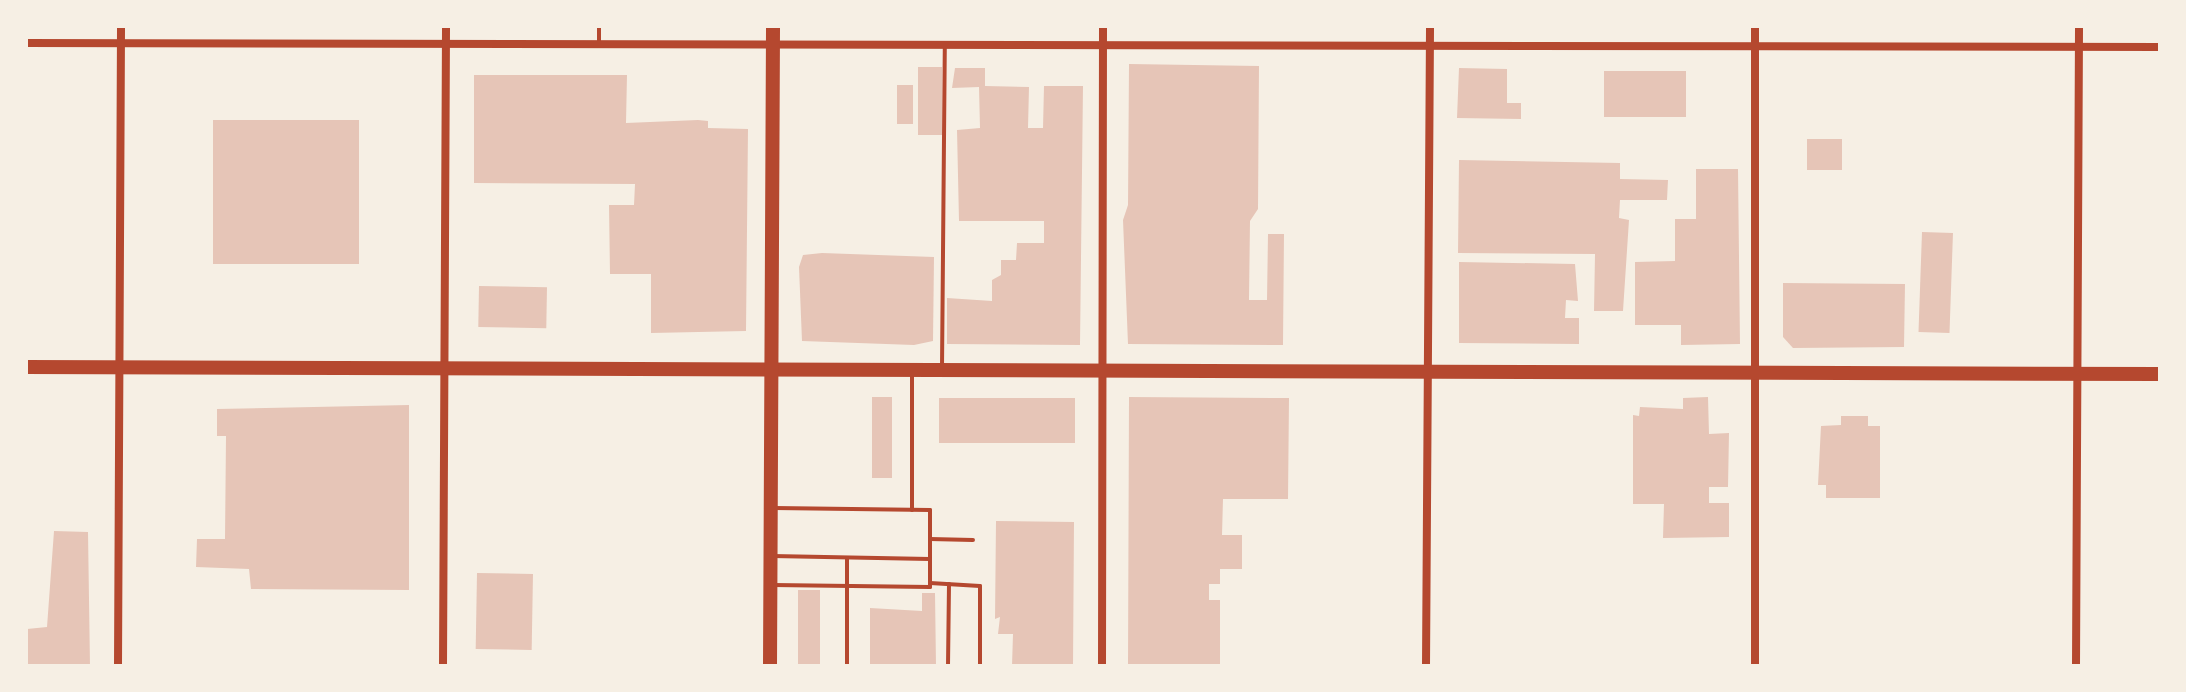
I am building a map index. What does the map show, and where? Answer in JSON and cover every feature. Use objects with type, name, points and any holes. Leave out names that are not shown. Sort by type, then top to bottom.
[{"type":"main road","points":[[770,666],[773,26]]},
{"type":"main road","points":[[26,367],[771,368],[2080,377],[2160,374]]},
{"type":"street","points":[[118,666],[123,368],[121,26]]},
{"type":"street","points":[[443,666],[446,26]]},
{"type":"street","points":[[1102,666],[1103,26]]},
{"type":"street","points":[[1426,666],[1430,26]]},
{"type":"street","points":[[1755,26],[1755,666]]},
{"type":"street","points":[[2076,666],[2080,377],[2079,26]]},
{"type":"street","points":[[26,43],[2160,47]]},
{"type":"lane","points":[[599,26],[599,43]]},
{"type":"lane","points":[[942,370],[945,46]]},
{"type":"lane","points":[[912,371],[912,510]]},
{"type":"lane","points":[[771,508],[930,510],[930,587],[771,585]]},
{"type":"lane","points":[[930,539],[973,540]]},
{"type":"lane","points":[[770,556],[930,559]]},
{"type":"lane","points":[[847,558],[847,666]]},
{"type":"lane","points":[[930,583],[980,586],[980,666]]},
{"type":"lane","points":[[948,666],[949,584]]},
{"type":"building","points":[[1129,64],[1259,66],[1258,209],[1250,221],[1249,300],[1267,300],[1268,234],[1284,234],[1283,345],[1128,344],[1123,220],[1128,205]]},
{"type":"building","points":[[918,67],[942,67],[942,135],[918,135]]},
{"type":"building","points":[[955,68],[985,68],[985,86],[1029,87],[1028,128],[1043,128],[1044,86],[1083,86],[1080,345],[947,344],[947,298],[992,301],[992,280],[1001,275],[1001,260],[1016,260],[1017,243],[1044,243],[1044,221],[959,221],[957,130],[980,128],[979,87],[952,88]]},
{"type":"building","points":[[1459,68],[1507,69],[1507,103],[1521,103],[1521,119],[1457,118]]},
{"type":"building","points":[[1604,71],[1686,71],[1686,117],[1604,117]]},
{"type":"building","points":[[474,75],[627,75],[626,123],[698,120],[708,121],[708,128],[748,129],[746,331],[651,333],[651,274],[610,274],[609,205],[634,205],[635,184],[474,183]]},
{"type":"building","points":[[897,85],[913,85],[913,124],[897,124]]},
{"type":"building","points":[[213,120],[359,120],[359,264],[213,264]]},
{"type":"building","points":[[1807,139],[1842,139],[1842,170],[1807,170]]},
{"type":"building","points":[[1459,160],[1620,163],[1620,179],[1668,180],[1667,200],[1620,200],[1619,218],[1629,220],[1623,311],[1594,311],[1595,254],[1458,253]]},
{"type":"building","points":[[1696,169],[1738,169],[1740,344],[1681,345],[1681,325],[1635,325],[1635,262],[1675,261],[1675,219],[1696,219]]},
{"type":"building","points":[[1922,232],[1953,233],[1949,333],[1919,332]]},
{"type":"building","points":[[803,255],[934,257],[933,341],[914,345],[802,341],[799,267]]},
{"type":"building","points":[[1459,262],[1575,264],[1578,301],[1566,300],[1565,318],[1579,318],[1579,344],[1459,343]]},
{"type":"building","points":[[1783,283],[1905,284],[1904,347],[1793,348],[1783,337]]},
{"type":"building","points":[[479,286],[547,287],[546,328],[478,327]]},
{"type":"building","points":[[872,397],[892,397],[892,478],[872,478]]},
{"type":"building","points":[[1129,397],[1289,398],[1288,499],[1223,499],[1222,535],[1242,535],[1242,569],[1220,569],[1220,584],[1209,584],[1209,600],[1220,600],[1220,666],[1128,666]]},
{"type":"building","points":[[1708,397],[1709,434],[1729,433],[1728,487],[1709,487],[1709,503],[1729,503],[1729,537],[1663,538],[1664,504],[1633,504],[1633,415],[1639,416],[1640,407],[1683,409],[1683,398]]},
{"type":"building","points":[[939,398],[1075,398],[1075,443],[939,443]]},
{"type":"building","points":[[409,405],[409,590],[251,589],[249,569],[196,567],[197,539],[225,539],[226,436],[217,436],[217,409]]},
{"type":"building","points":[[1841,416],[1868,416],[1868,426],[1880,426],[1880,498],[1826,498],[1826,485],[1818,485],[1821,426],[1841,425]]},
{"type":"building","points":[[996,521],[1074,522],[1073,666],[1012,666],[1013,634],[998,634],[1000,617],[995,619]]},
{"type":"building","points":[[54,531],[88,532],[90,666],[26,666],[27,629],[47,627]]},
{"type":"building","points":[[477,573],[533,574],[532,650],[476,649]]},
{"type":"building","points":[[798,590],[820,590],[820,666],[798,666]]},
{"type":"building","points":[[922,593],[935,593],[936,666],[870,666],[870,608],[922,611]]}]
